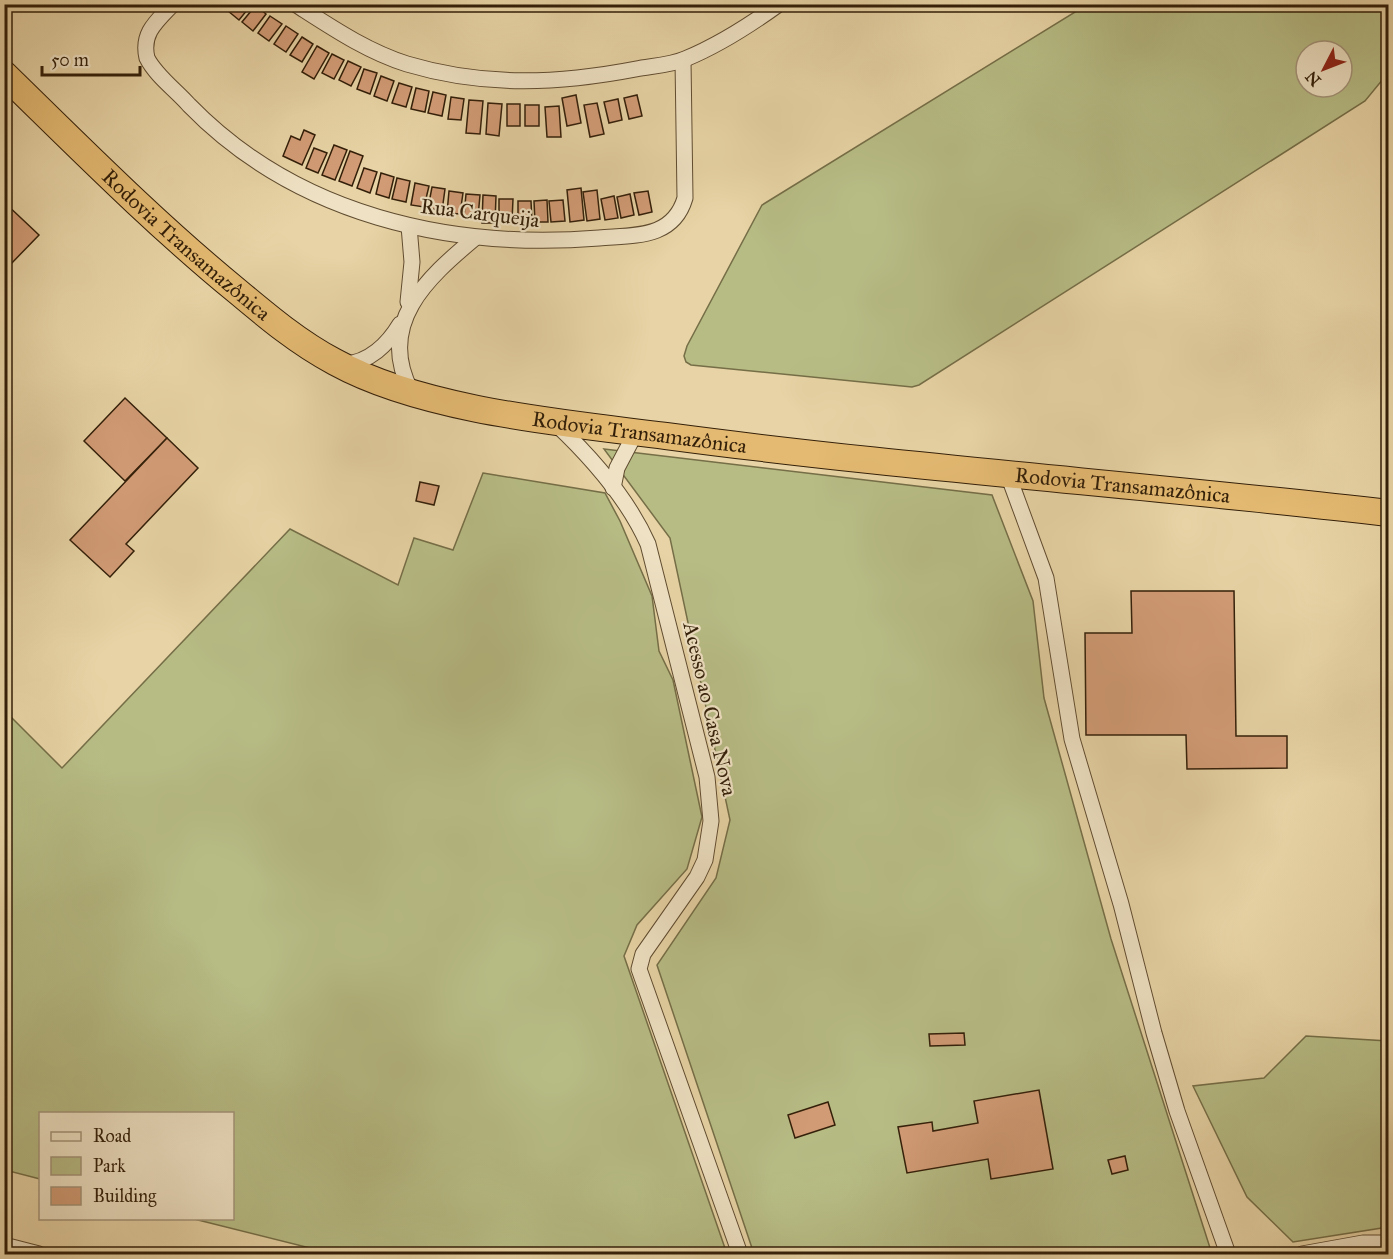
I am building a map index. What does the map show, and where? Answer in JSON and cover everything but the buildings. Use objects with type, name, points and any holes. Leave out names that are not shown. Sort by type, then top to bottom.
[{"type":"highway","name":"Rodovia Transamazônica","points":[[4,74],[189,251],[283,329],[338,364],[411,391],[470,406],[554,422],[787,452],[1007,472],[1389,513]]},
{"type":"street","name":"Rua Carqueija","points":[[173,4],[149,31],[145,45],[147,58],[152,67],[207,122],[257,163],[317,196],[409,226],[475,238],[547,242],[650,233],[672,223],[681,212],[686,198],[683,60]]},
{"type":"street","points":[[295,4],[350,40],[406,63],[455,75],[516,81],[580,80],[683,60],[743,30],[779,4]]},
{"type":"street","points":[[409,226],[412,273],[399,347],[399,360],[402,375],[411,391]]},
{"type":"street","points":[[338,364],[348,364],[371,356],[387,342],[433,274],[475,238]]},
{"type":"street","name":"Acesso ao Casa Nova","points":[[554,422],[613,488],[640,528],[655,565],[711,801],[710,838],[705,860],[697,877],[643,954],[639,969],[741,1254]]},
{"type":"street","points":[[613,488],[617,468],[636,432]]},
{"type":"street","points":[[1007,472],[1046,578],[1053,612],[1064,706],[1121,903],[1154,1033],[1178,1111],[1228,1254]]},
{"type":"street","points":[[1302,1254],[1363,1243],[1389,1243]]},
{"type":"street","points":[[4,1245],[39,1254]]},
{"type":"green space","points":[[1088,4],[1388,5],[1388,73],[1365,101],[919,385],[912,387],[691,365],[686,362],[684,356],[687,346],[762,205]]},
{"type":"green space","points":[[604,449],[992,495],[1033,601],[1044,698],[1111,939],[1212,1254],[754,1254],[657,965],[716,878],[730,820],[670,538]]},
{"type":"green space","points":[[483,473],[605,493],[620,521],[652,596],[659,651],[673,680],[702,817],[687,869],[637,925],[624,956],[727,1254],[334,1254],[198,1220],[234,1220],[234,1112],[39,1112],[39,1179],[5,1170],[5,711],[62,768],[290,529],[398,585],[414,538],[453,550]]},
{"type":"green space","points":[[1306,1036],[1388,1041],[1388,1227],[1293,1242],[1247,1197],[1193,1086],[1264,1078]]}]
